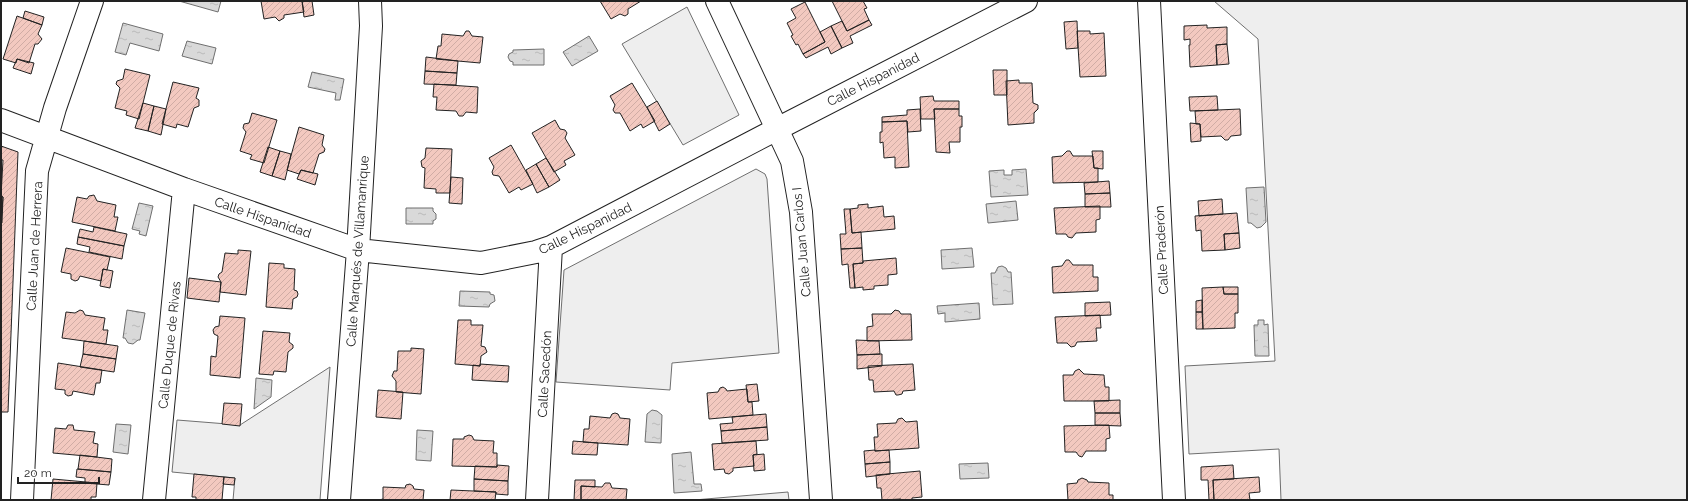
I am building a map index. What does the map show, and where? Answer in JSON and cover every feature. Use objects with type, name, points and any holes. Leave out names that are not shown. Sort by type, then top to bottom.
[{"type":"street","name":"Calle Juan de Herrera","points":[[22,500],[38,171],[46,137],[92,1]]},
{"type":"street","name":"Calle Marqués de Villamanrique","points":[[339,500],[358,250],[371,26],[370,1]]},
{"type":"street","name":"Calle Juan Carlos I","points":[[717,1],[792,160],[800,212],[821,500]]},
{"type":"street","name":"Calle Hispanidad","points":[[1,120],[184,189],[358,250],[481,263],[551,248],[777,129],[1026,1]]},
{"type":"street","name":"Calle Praderón","points":[[1149,1],[1174,500]]},
{"type":"street","name":"Calle Duque de Rivas","points":[[154,500],[184,189]]},
{"type":"street","name":"Calle Sacedón","points":[[537,500],[551,248]]},
{"type":"shaded area","points":[[1214,1],[1687,1],[1687,500],[1281,500],[1279,449],[1189,454],[1185,366],[1275,361],[1258,39]]},
{"type":"shaded area","points":[[687,7],[739,115],[683,145],[622,44]]},
{"type":"shaded area","points":[[756,169],[765,174],[767,179],[779,353],[672,363],[670,390],[556,382],[564,270]]},
{"type":"shaded area","points":[[330,367],[320,500],[233,500],[235,478],[172,472],[177,420],[240,425]]},
{"type":"shaded area","points":[[788,492],[789,500],[694,500]]},
{"type":"water","points":[[179,1],[221,1],[218,12]]},
{"type":"water","points":[[123,23],[163,34],[159,51],[130,43],[126,55],[115,52]]},
{"type":"water","points":[[589,36],[598,51],[572,66],[563,52]]},
{"type":"water","points":[[187,41],[216,48],[212,64],[182,56]]},
{"type":"water","points":[[544,49],[544,65],[513,65],[513,62],[510,61],[508,57],[513,50]]},
{"type":"water","points":[[312,72],[344,79],[340,100],[335,100],[336,93],[308,87]]},
{"type":"water","points":[[1026,169],[1028,195],[991,197],[989,171],[1004,170],[1004,175],[1012,175],[1012,170]]},
{"type":"water","points":[[1264,187],[1266,222],[1261,227],[1257,228],[1251,223],[1248,223],[1246,188]]},
{"type":"water","points":[[1016,201],[1018,220],[988,223],[986,204]]},
{"type":"water","points":[[139,203],[153,206],[146,236],[139,234],[140,231],[132,229]]},
{"type":"water","points":[[406,208],[433,208],[433,211],[436,214],[436,219],[433,221],[433,224],[406,224]]},
{"type":"water","points":[[972,248],[974,267],[942,269],[941,250]]},
{"type":"water","points":[[1002,266],[1006,268],[1008,272],[1011,272],[1013,304],[993,305],[991,273],[995,273],[998,267]]},
{"type":"water","points":[[460,291],[490,292],[490,294],[494,295],[495,301],[490,304],[489,307],[459,306]]},
{"type":"water","points":[[979,303],[980,319],[945,322],[945,313],[938,314],[937,306]]},
{"type":"water","points":[[127,310],[145,313],[140,340],[133,344],[128,343],[125,338],[123,338]]},
{"type":"water","points":[[1258,320],[1264,320],[1264,325],[1268,324],[1269,356],[1255,356],[1254,325],[1258,325]]},
{"type":"water","points":[[256,378],[272,380],[271,397],[254,409]]},
{"type":"water","points":[[652,410],[657,411],[662,415],[661,443],[645,442],[647,414]]},
{"type":"water","points":[[116,424],[131,425],[128,454],[113,452]]},
{"type":"water","points":[[417,430],[433,431],[431,461],[416,460]]},
{"type":"water","points":[[691,452],[694,484],[701,484],[702,491],[674,493],[672,454]]},
{"type":"water","points":[[988,463],[989,478],[960,479],[959,464]]},
{"type":"building","points":[[261,1],[302,1],[304,12],[284,15],[284,18],[279,21],[275,17],[264,19]]},
{"type":"building","points":[[302,1],[312,1],[314,15],[304,17]]},
{"type":"building","points":[[600,1],[641,1],[628,9],[628,14],[625,16],[620,14],[611,19]]},
{"type":"building","points":[[832,1],[863,1],[867,8],[864,9],[869,20],[847,31]]},
{"type":"building","points":[[805,2],[825,42],[803,54],[798,44],[796,45],[791,36],[793,35],[787,23],[796,18],[791,9]]},
{"type":"building","points":[[25,11],[44,17],[42,25],[23,18]]},
{"type":"building","points":[[17,16],[42,25],[38,34],[42,39],[38,44],[35,44],[29,63],[17,59],[16,63],[3,59]]},
{"type":"building","points":[[869,20],[872,25],[850,36],[853,43],[842,48],[831,26],[842,21],[847,31]]},
{"type":"building","points":[[1077,21],[1078,48],[1066,49],[1064,22]]},
{"type":"building","points":[[1207,25],[1207,28],[1227,27],[1227,44],[1216,45],[1217,65],[1190,67],[1190,39],[1184,40],[1184,26]]},
{"type":"building","points":[[831,26],[842,48],[831,54],[828,47],[806,58],[803,54],[825,42],[820,32]]},
{"type":"building","points":[[466,31],[469,31],[472,36],[483,37],[480,63],[436,59],[438,46],[441,46],[442,34],[463,36]]},
{"type":"building","points":[[1077,31],[1090,31],[1090,34],[1104,33],[1106,76],[1080,77]]},
{"type":"building","points":[[1227,44],[1229,64],[1217,65],[1216,45]]},
{"type":"building","points":[[426,57],[458,61],[457,73],[425,71]]},
{"type":"building","points":[[17,59],[34,63],[31,74],[13,68]]},
{"type":"building","points":[[125,69],[150,75],[139,119],[126,115],[127,111],[115,108],[120,88],[116,84],[117,81],[123,79]]},
{"type":"building","points":[[993,70],[1007,70],[1007,95],[994,95]]},
{"type":"building","points":[[425,71],[457,73],[456,85],[424,84]]},
{"type":"building","points":[[1019,80],[1019,83],[1032,83],[1033,103],[1038,105],[1038,109],[1034,113],[1034,123],[1008,125],[1006,81]]},
{"type":"building","points":[[173,82],[199,88],[196,98],[199,100],[199,106],[194,108],[188,127],[177,124],[176,128],[162,124]]},
{"type":"building","points":[[632,83],[655,121],[643,128],[641,124],[630,131],[620,113],[615,113],[613,110],[615,105],[610,96]]},
{"type":"building","points":[[434,84],[478,87],[477,113],[466,112],[463,116],[459,116],[456,111],[436,110],[437,97],[433,97]]},
{"type":"building","points":[[933,96],[934,101],[959,101],[959,109],[934,109],[935,119],[921,119],[920,97]]},
{"type":"building","points":[[1217,96],[1218,110],[1190,111],[1189,97]]},
{"type":"building","points":[[657,101],[670,124],[659,131],[647,107]]},
{"type":"building","points":[[143,103],[154,106],[148,131],[135,128]]},
{"type":"building","points":[[154,106],[166,109],[161,135],[148,131]]},
{"type":"building","points":[[920,109],[921,131],[908,132],[907,121],[882,122],[882,117],[907,115],[907,110]]},
{"type":"building","points":[[934,109],[959,109],[959,116],[962,116],[960,142],[949,142],[950,153],[936,152]]},
{"type":"building","points":[[1240,109],[1241,135],[1231,136],[1228,140],[1225,140],[1221,136],[1201,137],[1200,124],[1196,124],[1195,111]]},
{"type":"building","points":[[252,113],[277,120],[264,163],[250,159],[252,155],[240,151],[246,132],[243,128],[244,124],[249,123]]},
{"type":"building","points":[[555,120],[560,129],[565,130],[567,133],[565,138],[575,155],[564,161],[566,165],[554,172],[532,133]]},
{"type":"building","points":[[907,121],[909,167],[895,168],[895,157],[884,158],[883,142],[880,143],[882,122]]},
{"type":"building","points":[[1190,123],[1200,124],[1201,141],[1191,142]]},
{"type":"building","points":[[299,127],[324,135],[322,145],[325,149],[324,152],[319,154],[313,173],[301,170],[299,174],[287,170]]},
{"type":"building","points":[[511,145],[533,184],[521,190],[519,187],[509,193],[499,176],[493,175],[492,172],[494,167],[489,158]]},
{"type":"building","points":[[1,146],[18,152],[8,412],[1,412],[1,223],[3,197],[1,196],[3,160],[1,160]]},
{"type":"building","points":[[268,147],[280,151],[272,176],[260,172]]},
{"type":"building","points":[[426,148],[452,149],[450,193],[436,193],[436,189],[424,188],[425,168],[422,167],[421,161],[425,158]]},
{"type":"building","points":[[280,151],[291,154],[285,180],[272,176]]},
{"type":"building","points":[[1067,151],[1070,151],[1073,156],[1093,156],[1094,168],[1098,168],[1098,182],[1053,183],[1052,157],[1062,156]]},
{"type":"building","points":[[1092,151],[1103,151],[1103,169],[1094,168]]},
{"type":"building","points":[[546,158],[560,180],[549,187],[536,164]]},
{"type":"building","points":[[536,164],[549,187],[537,193],[526,170]]},
{"type":"building","points":[[301,170],[318,174],[315,185],[297,179]]},
{"type":"building","points":[[451,177],[463,178],[462,204],[449,203]]},
{"type":"building","points":[[1109,181],[1110,193],[1085,194],[1084,183]]},
{"type":"building","points":[[1110,193],[1111,207],[1085,207],[1085,194]]},
{"type":"building","points":[[94,195],[97,201],[116,205],[114,217],[118,217],[115,231],[72,222],[77,197],[87,199],[89,196]]},
{"type":"building","points":[[1,196],[3,197],[2,223],[1,223]]},
{"type":"building","points":[[1222,199],[1223,214],[1199,216],[1198,201]]},
{"type":"building","points":[[868,204],[868,208],[883,206],[884,217],[894,216],[895,229],[852,233],[850,209],[858,208],[858,205]]},
{"type":"building","points":[[1100,206],[1100,219],[1096,220],[1096,232],[1076,233],[1072,238],[1068,237],[1066,234],[1056,234],[1054,208]]},
{"type":"building","points":[[844,209],[850,209],[852,233],[861,232],[862,248],[841,249],[840,234],[846,234]]},
{"type":"building","points":[[1237,213],[1239,233],[1224,234],[1225,250],[1202,251],[1201,230],[1196,231],[1195,216]]},
{"type":"building","points":[[94,227],[127,234],[124,246],[78,237],[80,229],[93,232]]},
{"type":"building","points":[[1239,233],[1240,248],[1225,250],[1224,234]]},
{"type":"building","points":[[78,237],[124,246],[122,259],[89,252],[90,247],[77,244]]},
{"type":"building","points":[[66,248],[110,257],[107,270],[103,269],[101,281],[80,276],[78,280],[75,281],[71,279],[71,274],[61,272]]},
{"type":"building","points":[[862,248],[863,263],[853,264],[855,288],[850,288],[848,264],[842,265],[841,249]]},
{"type":"building","points":[[238,250],[251,251],[246,295],[220,292],[221,282],[218,277],[222,272],[225,253],[238,254]]},
{"type":"building","points":[[896,258],[897,274],[888,275],[888,285],[874,286],[874,289],[863,290],[863,287],[855,288],[853,264],[863,263],[863,261]]},
{"type":"building","points":[[1066,260],[1069,260],[1073,265],[1093,265],[1093,277],[1098,277],[1098,291],[1053,293],[1052,267],[1062,266]]},
{"type":"building","points":[[269,263],[284,264],[284,268],[295,269],[294,290],[297,291],[298,294],[297,297],[293,299],[292,309],[266,307]]},
{"type":"building","points":[[103,269],[113,271],[110,288],[100,286]]},
{"type":"building","points":[[189,278],[221,282],[219,302],[187,298]]},
{"type":"building","points":[[1223,287],[1238,287],[1238,294],[1224,294]]},
{"type":"building","points":[[1223,287],[1224,294],[1238,294],[1238,313],[1235,313],[1235,328],[1203,329],[1202,288]]},
{"type":"building","points":[[1202,300],[1202,312],[1196,312],[1196,301]]},
{"type":"building","points":[[1110,302],[1111,315],[1085,316],[1085,303]]},
{"type":"building","points":[[80,310],[83,311],[85,315],[105,318],[103,330],[108,330],[106,344],[62,338],[66,312],[75,313]]},
{"type":"building","points":[[895,310],[899,311],[901,314],[911,314],[912,340],[867,341],[867,327],[873,326],[872,314],[891,314]]},
{"type":"building","points":[[1196,312],[1202,312],[1203,329],[1196,329]]},
{"type":"building","points":[[1100,315],[1101,328],[1096,328],[1097,341],[1077,342],[1075,346],[1071,347],[1067,343],[1057,343],[1055,317]]},
{"type":"building","points":[[220,316],[245,318],[240,378],[210,375],[211,356],[216,357],[218,336],[214,334],[213,330],[215,327],[219,326]]},
{"type":"building","points":[[458,320],[471,320],[471,325],[483,325],[481,346],[485,347],[487,352],[481,356],[480,366],[455,364]]},
{"type":"building","points":[[263,331],[290,333],[289,342],[293,345],[293,348],[288,352],[286,372],[274,371],[273,375],[259,374]]},
{"type":"building","points":[[856,340],[879,341],[880,354],[857,355]]},
{"type":"building","points":[[84,341],[118,346],[116,359],[83,354]]},
{"type":"building","points":[[411,348],[424,349],[421,394],[396,392],[396,381],[392,376],[394,371],[397,371],[398,351],[411,351]]},
{"type":"building","points":[[83,354],[116,359],[114,372],[80,367]]},
{"type":"building","points":[[882,354],[882,366],[857,369],[857,355]]},
{"type":"building","points":[[58,363],[102,370],[100,383],[96,383],[94,395],[73,391],[72,395],[68,396],[65,394],[65,390],[55,389]]},
{"type":"building","points":[[480,364],[509,366],[508,382],[472,380],[473,365],[480,366]]},
{"type":"building","points":[[913,364],[915,390],[903,391],[902,394],[898,395],[896,395],[894,391],[874,392],[873,380],[869,380],[868,366]]},
{"type":"building","points":[[1079,369],[1084,374],[1104,375],[1105,387],[1109,387],[1109,401],[1064,401],[1063,375],[1073,375],[1075,371]]},
{"type":"building","points":[[757,384],[759,401],[748,402],[746,385]]},
{"type":"building","points":[[723,387],[727,391],[747,389],[748,402],[752,402],[753,415],[709,419],[707,393],[718,392],[720,388]]},
{"type":"building","points":[[378,390],[403,392],[401,419],[376,417]]},
{"type":"building","points":[[1120,400],[1120,413],[1095,413],[1094,401]]},
{"type":"building","points":[[224,403],[242,404],[240,426],[222,424]]},
{"type":"building","points":[[1095,413],[1120,413],[1121,426],[1095,425]]},
{"type":"building","points":[[612,414],[618,414],[620,418],[630,419],[628,445],[583,442],[584,429],[589,429],[590,416],[610,418]]},
{"type":"building","points":[[766,414],[767,427],[721,431],[720,424],[733,423],[732,417]]},
{"type":"building","points":[[902,418],[906,422],[917,421],[919,448],[875,451],[874,437],[878,437],[877,424],[896,423],[898,419]]},
{"type":"building","points":[[68,425],[73,425],[74,430],[95,432],[93,443],[98,444],[97,457],[53,453],[55,428],[66,429]]},
{"type":"building","points":[[1109,425],[1110,438],[1106,439],[1106,451],[1086,451],[1082,457],[1076,452],[1065,452],[1064,426]]},
{"type":"building","points":[[767,427],[768,440],[722,443],[721,431]]},
{"type":"building","points":[[469,435],[472,436],[474,440],[494,441],[493,453],[497,453],[497,467],[452,466],[453,439],[464,439],[464,437]]},
{"type":"building","points":[[573,441],[598,443],[597,455],[572,454]]},
{"type":"building","points":[[756,441],[757,454],[753,455],[754,466],[733,468],[733,471],[729,474],[725,473],[724,469],[714,470],[712,444]]},
{"type":"building","points":[[889,450],[890,462],[865,464],[864,451]]},
{"type":"building","points":[[764,454],[765,470],[754,471],[753,455]]},
{"type":"building","points":[[80,455],[112,459],[111,472],[78,469]]},
{"type":"building","points":[[890,462],[890,474],[866,477],[865,464]]},
{"type":"building","points":[[497,465],[509,466],[508,481],[474,479],[475,466],[497,467]]},
{"type":"building","points":[[1233,465],[1234,479],[1213,480],[1214,500],[1209,500],[1208,480],[1201,480],[1201,467]]},
{"type":"building","points":[[77,469],[111,472],[109,485],[85,483],[85,478],[76,477]]},
{"type":"building","points":[[920,471],[922,497],[912,498],[912,500],[882,500],[881,488],[877,488],[876,475]]},
{"type":"building","points":[[194,474],[224,477],[222,500],[196,500],[196,497],[192,497]]},
{"type":"building","points":[[224,477],[235,478],[234,485],[223,484]]},
{"type":"building","points":[[1259,477],[1260,492],[1249,493],[1250,500],[1214,500],[1213,480]]},
{"type":"building","points":[[1082,478],[1088,482],[1109,483],[1109,495],[1113,495],[1113,500],[1068,500],[1067,484],[1077,483],[1078,480]]},
{"type":"building","points":[[53,479],[97,483],[96,497],[91,497],[91,500],[51,500]]},
{"type":"building","points":[[474,479],[508,481],[508,495],[496,494],[496,492],[474,491]]},
{"type":"building","points":[[575,480],[595,480],[595,487],[581,486],[581,500],[574,500]]},
{"type":"building","points":[[605,483],[610,483],[612,488],[627,489],[626,500],[581,500],[581,486],[602,487]]},
{"type":"building","points":[[410,484],[414,489],[424,490],[423,500],[379,500],[383,499],[383,487],[405,488],[406,485]]},
{"type":"building","points":[[451,490],[496,492],[495,500],[450,500]]}]
